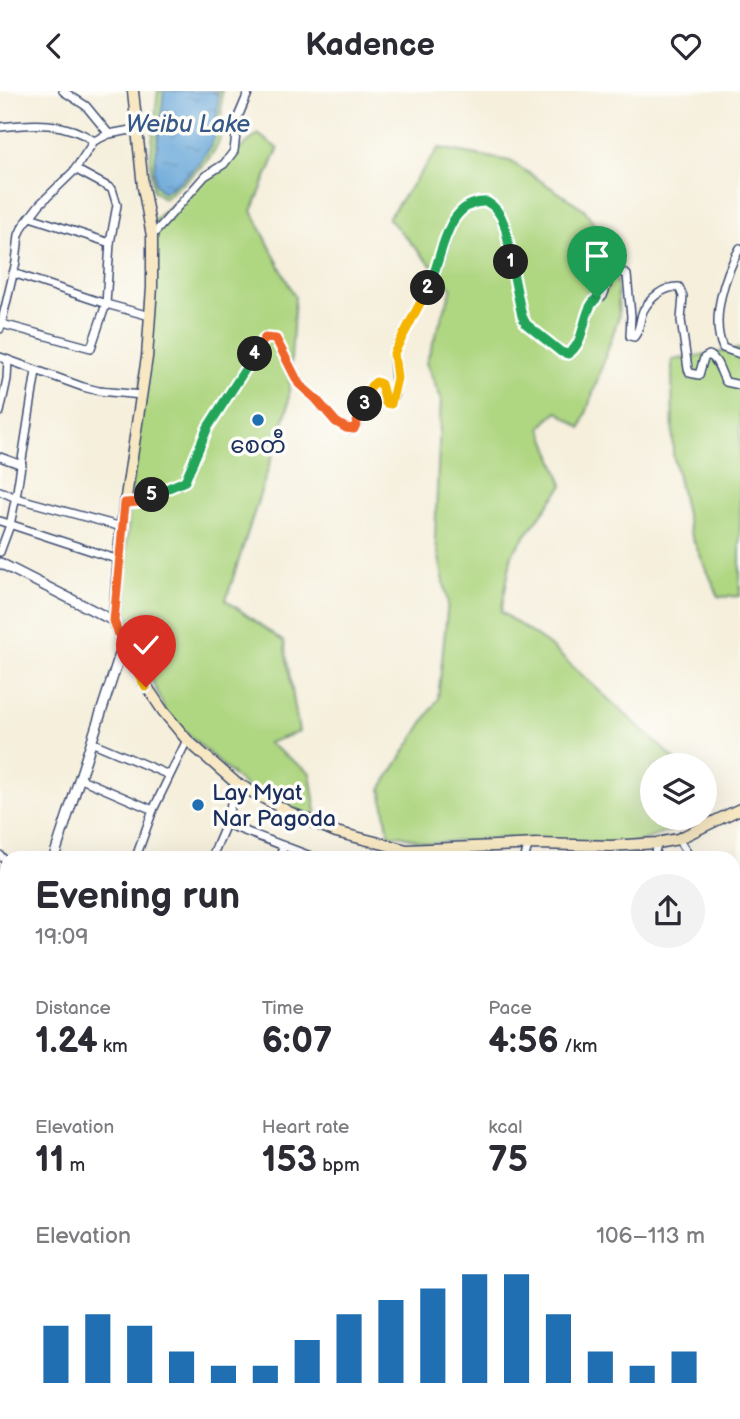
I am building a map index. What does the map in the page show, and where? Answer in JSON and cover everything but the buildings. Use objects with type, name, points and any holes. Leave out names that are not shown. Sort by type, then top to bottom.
[{"type":"main road","points":[[134,91],[143,187],[152,236],[149,316],[142,395],[122,527],[114,621],[129,660],[146,687],[195,750],[236,783],[289,812],[336,832],[396,851]]},
{"type":"main road","points":[[615,851],[678,839],[740,809]]},
{"type":"main road","points":[[447,851],[528,845],[598,851]]},
{"type":"street","points":[[62,91],[86,106],[109,134]]},
{"type":"street","points":[[152,236],[205,176],[224,164],[234,151],[238,117],[247,92]]},
{"type":"street","points":[[0,127],[30,124],[59,127],[79,131],[94,141]]},
{"type":"street","points":[[75,169],[112,190],[117,205],[110,243],[106,304],[91,348],[1,327],[19,235],[40,204],[75,169],[94,141],[109,134],[136,129]]},
{"type":"street","points":[[125,503],[139,502],[185,481],[208,427],[265,338],[276,339],[299,384],[341,426],[351,430],[357,425],[374,383],[381,384],[386,403],[391,404],[397,378],[393,358],[396,347],[434,277],[452,222],[461,211],[477,202],[487,202],[499,212],[507,233],[522,316],[526,324],[561,352],[568,354],[573,350],[581,337],[593,300],[604,296],[612,272],[621,271],[626,275],[631,316],[630,337],[637,334],[643,311],[651,301],[667,287],[679,287],[683,296],[681,320],[690,373],[699,376],[704,359],[709,355],[718,363],[726,382],[740,385]]},
{"type":"street","points":[[30,217],[110,243]]},
{"type":"street","points":[[740,248],[724,289],[719,326],[723,348],[728,352],[740,354]]},
{"type":"street","points":[[13,273],[149,316]]},
{"type":"street","points":[[0,357],[99,391],[142,395]]},
{"type":"street","points":[[0,412],[8,360]]},
{"type":"street","points":[[0,552],[16,498],[36,371]]},
{"type":"street","points":[[0,457],[22,465]]},
{"type":"street","points":[[0,491],[16,498],[122,527]]},
{"type":"street","points":[[0,521],[119,560]]},
{"type":"street","points":[[0,563],[114,621]]},
{"type":"street","points":[[56,851],[123,645]]},
{"type":"street","points":[[138,851],[153,810],[187,740]]},
{"type":"street","points":[[91,742],[169,775]]},
{"type":"street","points":[[79,778],[153,810]]},
{"type":"street","points":[[215,851],[226,824],[236,783]]},
{"type":"street","points":[[226,824],[297,851]]},
{"type":"street","points":[[678,839],[686,851]]},
{"type":"street","points":[[655,851],[657,843]]},
{"type":"street","points":[[526,851],[528,845]]},
{"type":"street","points":[[282,851],[284,846]]},
{"type":"green space","name":"Weibu Lake","points":[[158,91],[222,91],[221,131],[217,146],[205,163],[164,199],[153,190],[150,161]]},
{"type":"green space","points":[[258,134],[278,149],[252,211],[295,297],[288,407],[226,600],[284,642],[299,732],[268,743],[310,773],[317,818],[258,798],[167,715],[121,609],[155,219]]},
{"type":"green space","points":[[439,148],[510,161],[584,209],[615,254],[619,316],[581,428],[557,411],[541,427],[563,485],[512,554],[501,612],[549,645],[668,753],[640,753],[640,830],[672,830],[631,845],[511,838],[427,843],[389,835],[381,789],[438,699],[448,602],[435,538],[441,398],[426,363],[452,288],[388,218]]},
{"type":"green space","points":[[740,349],[740,596],[719,597],[690,533],[673,454],[672,360]]},
{"type":"water","name":"Weibu Lake","points":[[164,91],[211,91],[218,94],[216,132],[208,151],[191,171],[163,193],[155,184],[154,170]]},
{"type":"place","name":"စေတီ","points":[[258,420]]},
{"type":"place","name":"Lay Myat Nar Pagoda","points":[[198,805]]},
{"type":"route","points":[[146,687],[129,660],[114,621],[125,503],[139,502],[185,481],[208,427],[265,338],[276,339],[294,379],[336,422],[354,429],[374,383],[381,384],[384,400],[388,405],[391,404],[397,378],[393,358],[396,347],[434,277],[452,222],[461,211],[477,202],[492,204],[499,212],[507,233],[522,316],[530,328],[561,352],[568,354],[581,337],[593,300],[597,298]]}]
